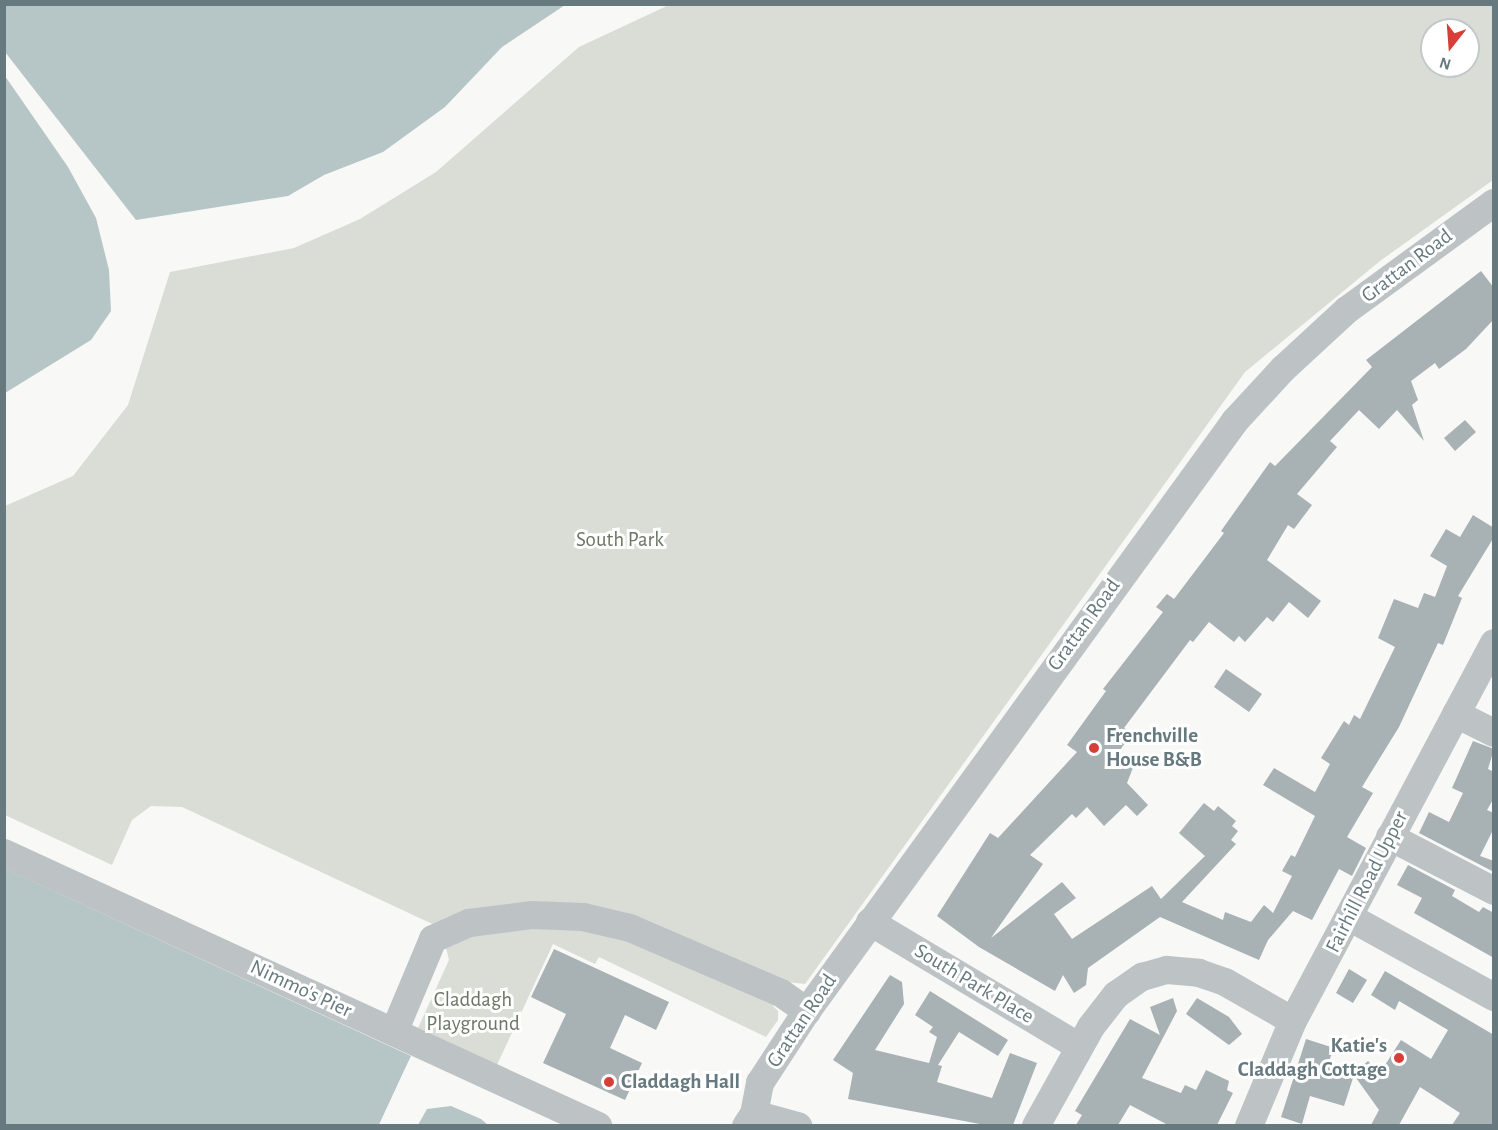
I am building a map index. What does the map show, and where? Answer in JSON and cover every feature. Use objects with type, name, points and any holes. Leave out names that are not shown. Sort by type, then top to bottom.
[{"type":"street","name":"Grattan Road","points":[[750,1120],[760,1083],[807,1011],[1241,414],[1347,310],[1494,203]]},
{"type":"street","name":"Fairhill Road Upper","points":[[1249,1125],[1293,1021],[1493,645]]},
{"type":"street","points":[[1456,714],[1494,733]]},
{"type":"street","points":[[1390,837],[1494,891]]},
{"type":"street","name":"Nimmo's Pier","points":[[4,853],[406,1037],[549,1116],[598,1125]]},
{"type":"street","points":[[406,1037],[433,939],[469,923],[532,915],[582,917],[630,928],[781,993],[807,1011]]},
{"type":"street","points":[[1349,917],[1494,997]]},
{"type":"street","name":"South Park Place","points":[[870,922],[1078,1046]]},
{"type":"street","points":[[1036,1125],[1078,1046],[1130,984],[1167,970],[1199,973],[1225,982],[1293,1021]]},
{"type":"street","points":[[750,1120],[798,1125]]},
{"type":"green space","name":"South Park","points":[[671,4],[1493,5],[1493,180],[1380,261],[1245,372],[805,984],[788,982],[773,1006],[778,1011],[778,1020],[766,1037],[599,957],[595,964],[553,944],[497,1065],[418,1028],[449,960],[441,928],[182,807],[151,806],[132,820],[112,865],[5,815],[5,506],[73,476],[128,405],[170,272],[294,248],[360,219],[436,172],[579,47]]},
{"type":"shaded area","points":[[4,5],[565,5],[502,47],[445,107],[383,152],[324,175],[288,196],[136,220],[5,52]]},
{"type":"shaded area","points":[[5,76],[68,167],[96,218],[109,270],[111,311],[91,340],[5,393]]},
{"type":"shaded area","points":[[4,868],[411,1056],[379,1125],[5,1125]]},
{"type":"shaded area","points":[[451,1106],[481,1119],[488,1125],[418,1125],[427,1109]]},
{"type":"pier","points":[[411,1056],[382,1126],[379,1125],[385,1112]]},
{"type":"building","points":[[1481,271],[1494,288],[1494,319],[1466,349],[1439,369],[1435,363],[1411,381],[1418,400],[1412,405],[1424,441],[1397,410],[1379,429],[1359,410],[1330,441],[1337,447],[1297,494],[1312,505],[1294,529],[1288,525],[1267,560],[1321,601],[1308,618],[1289,602],[1273,622],[1267,617],[1245,642],[1239,636],[1234,642],[1209,622],[1193,642],[1190,640],[1124,728],[1132,733],[1118,753],[1134,765],[1127,783],[1148,805],[1137,816],[1126,805],[1104,826],[1087,807],[1076,818],[1072,814],[1030,855],[1043,864],[991,938],[1062,882],[1076,898],[1054,914],[1072,939],[1152,886],[1161,899],[1205,856],[1179,833],[1204,803],[1214,811],[1218,806],[1236,821],[1232,826],[1238,831],[1231,840],[1236,844],[1182,902],[1223,920],[1225,912],[1251,922],[1264,905],[1273,913],[1292,876],[1282,871],[1291,855],[1295,857],[1315,816],[1263,785],[1274,768],[1315,792],[1330,764],[1321,758],[1344,721],[1349,725],[1354,715],[1360,719],[1395,647],[1378,638],[1394,599],[1418,608],[1424,593],[1435,597],[1447,566],[1430,556],[1446,529],[1460,537],[1473,515],[1494,528],[1494,537],[1458,596],[1462,598],[1443,645],[1438,643],[1399,727],[1362,787],[1373,793],[1347,837],[1366,848],[1352,876],[1339,869],[1312,920],[1293,911],[1268,940],[1259,960],[1160,917],[1088,968],[1086,985],[1074,993],[1063,975],[1055,991],[979,947],[937,916],[990,833],[998,838],[1077,752],[1067,745],[1106,691],[1103,689],[1163,612],[1156,607],[1167,594],[1174,599],[1224,533],[1221,531],[1270,462],[1275,466],[1372,367],[1366,360]]},
{"type":"building","points":[[1465,420],[1476,432],[1455,451],[1444,438]]},
{"type":"building","points":[[1226,669],[1262,694],[1249,712],[1214,687]]},
{"type":"building","points":[[1473,741],[1494,749],[1488,769],[1494,772],[1494,798],[1487,810],[1494,813],[1494,828],[1480,856],[1494,861],[1494,872],[1419,833],[1429,812],[1449,822],[1463,793],[1452,788]]},
{"type":"building","points":[[1408,865],[1455,890],[1452,896],[1479,912],[1483,907],[1494,913],[1494,958],[1414,913],[1422,898],[1397,885]]},
{"type":"building","points":[[554,949],[669,1002],[656,1030],[625,1015],[610,1048],[642,1063],[625,1100],[543,1063],[566,1014],[531,997]]},
{"type":"building","points":[[1349,969],[1367,980],[1353,1003],[1336,993]]},
{"type":"building","points":[[1385,971],[1494,1035],[1494,1125],[1452,1125],[1460,1113],[1420,1087],[1399,1125],[1371,1125],[1379,1110],[1354,1075],[1344,1106],[1310,1096],[1302,1124],[1281,1117],[1306,1039],[1334,1048],[1329,1061],[1355,1072],[1368,1061],[1380,1073],[1401,1040],[1431,1059],[1448,1030],[1399,1001],[1395,1010],[1371,995]]},
{"type":"building","points":[[890,975],[902,982],[904,1004],[875,1050],[929,1063],[937,1037],[929,1032],[933,1027],[915,1015],[930,991],[1008,1040],[998,1056],[959,1032],[938,1065],[942,1066],[937,1082],[992,1098],[1010,1053],[1037,1063],[1013,1125],[985,1125],[848,1099],[853,1073],[833,1060]]},
{"type":"building","points":[[1173,998],[1177,1011],[1142,1078],[1181,1093],[1185,1085],[1196,1090],[1206,1070],[1229,1081],[1227,1090],[1233,1093],[1217,1125],[1168,1125],[1130,1105],[1118,1125],[1076,1125],[1082,1115],[1075,1111],[1130,1019],[1160,1035],[1150,1007]]},
{"type":"building","points":[[1197,998],[1229,1017],[1242,1034],[1229,1045],[1186,1014]]},
{"type":"place","name":"Frenchville House B&B","points":[[1094,748]]},
{"type":"place","name":"Katie's Claddagh Cottage","points":[[1399,1058]]},
{"type":"place","name":"Claddagh Hall","points":[[609,1082]]},
{"type":"park label","name":"Claddagh Playground","points":[[473,1012]]}]
